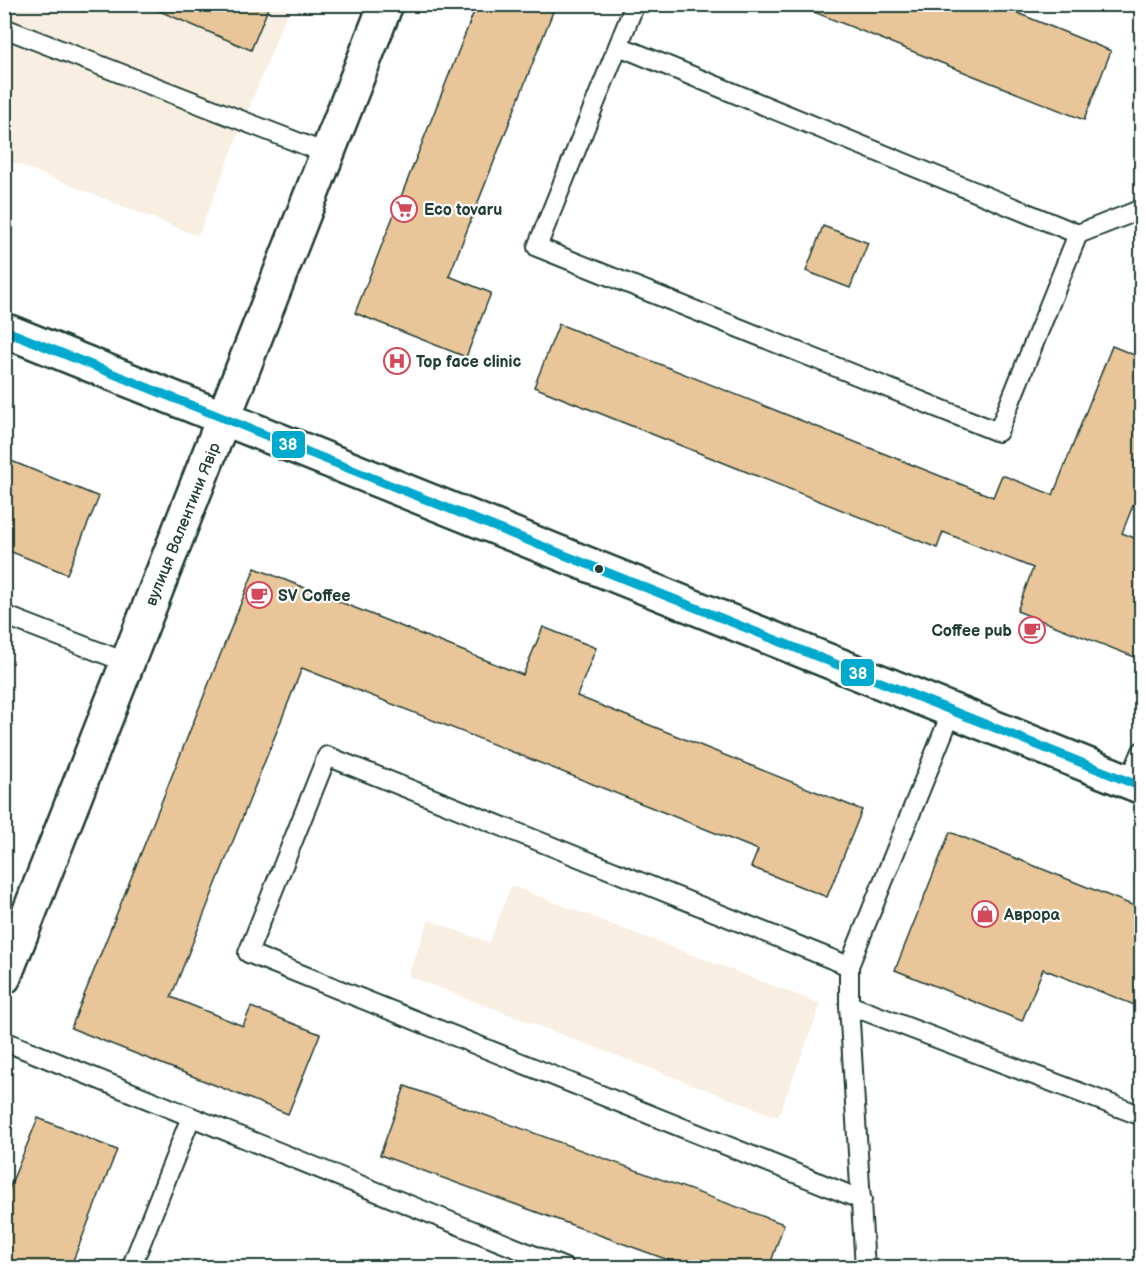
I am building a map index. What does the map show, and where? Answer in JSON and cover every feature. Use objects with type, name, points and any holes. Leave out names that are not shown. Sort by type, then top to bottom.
[{"type":"main road","name":"вулиця Валентини Явір","points":[[4,977],[386,4]]},
{"type":"main road","points":[[4,330],[1136,784]]},
{"type":"lane","points":[[635,4],[537,247],[998,432],[1078,234]]},
{"type":"lane","points":[[4,28],[328,154]]},
{"type":"lane","points":[[619,46],[1078,234],[1142,209]]},
{"type":"lane","points":[[4,615],[128,663]]},
{"type":"lane","points":[[865,1268],[849,1005],[849,966],[952,711]]},
{"type":"lane","points":[[1136,784],[1142,751]]},
{"type":"lane","points":[[849,966],[327,756],[248,953],[862,1200]]},
{"type":"lane","points":[[849,1005],[1142,1116]]},
{"type":"lane","points":[[4,1041],[565,1268]]},
{"type":"lane","points":[[131,1268],[191,1117]]},
{"type":"shaded area","points":[[4,5],[290,5],[198,236],[5,159]]},
{"type":"shaded area","points":[[511,886],[821,1004],[778,1117],[408,976],[429,920],[489,943]]},
{"type":"building","points":[[143,4],[270,4],[251,50]]},
{"type":"building","points":[[477,4],[556,4],[449,276],[491,293],[466,357],[355,313]]},
{"type":"building","points":[[799,4],[995,4],[1111,51],[1084,120],[799,6]]},
{"type":"building","points":[[823,226],[868,243],[850,288],[806,271]]},
{"type":"building","points":[[559,324],[993,497],[1002,475],[1053,495],[1112,346],[1142,358],[1142,483],[1122,533],[1142,541],[1142,660],[1017,611],[1033,568],[943,532],[937,548],[534,387]]},
{"type":"building","points":[[4,458],[99,497],[67,574],[4,549]]},
{"type":"building","points":[[255,568],[523,675],[543,627],[596,648],[577,696],[862,810],[827,897],[751,867],[758,850],[302,668],[171,997],[243,1026],[251,1007],[320,1034],[288,1114],[71,1028]]},
{"type":"building","points":[[950,832],[1142,909],[1142,1008],[1043,969],[1022,1021],[895,970]]},
{"type":"building","points":[[405,1086],[784,1224],[769,1268],[690,1268],[380,1155]]},
{"type":"building","points":[[38,1118],[117,1150],[70,1268],[4,1268],[4,1201]]},
{"type":"transit line","name":"38","points":[[4,330],[1142,787]]},
{"type":"place","name":"Eco tovaru","points":[[404,209]]},
{"type":"place","name":"Top face clinic","points":[[397,361]]},
{"type":"place","name":"SV Coffee","points":[[259,595]]},
{"type":"place","name":"Coffee pub","points":[[1032,630]]},
{"type":"place","name":"Аврора","points":[[985,914]]}]
